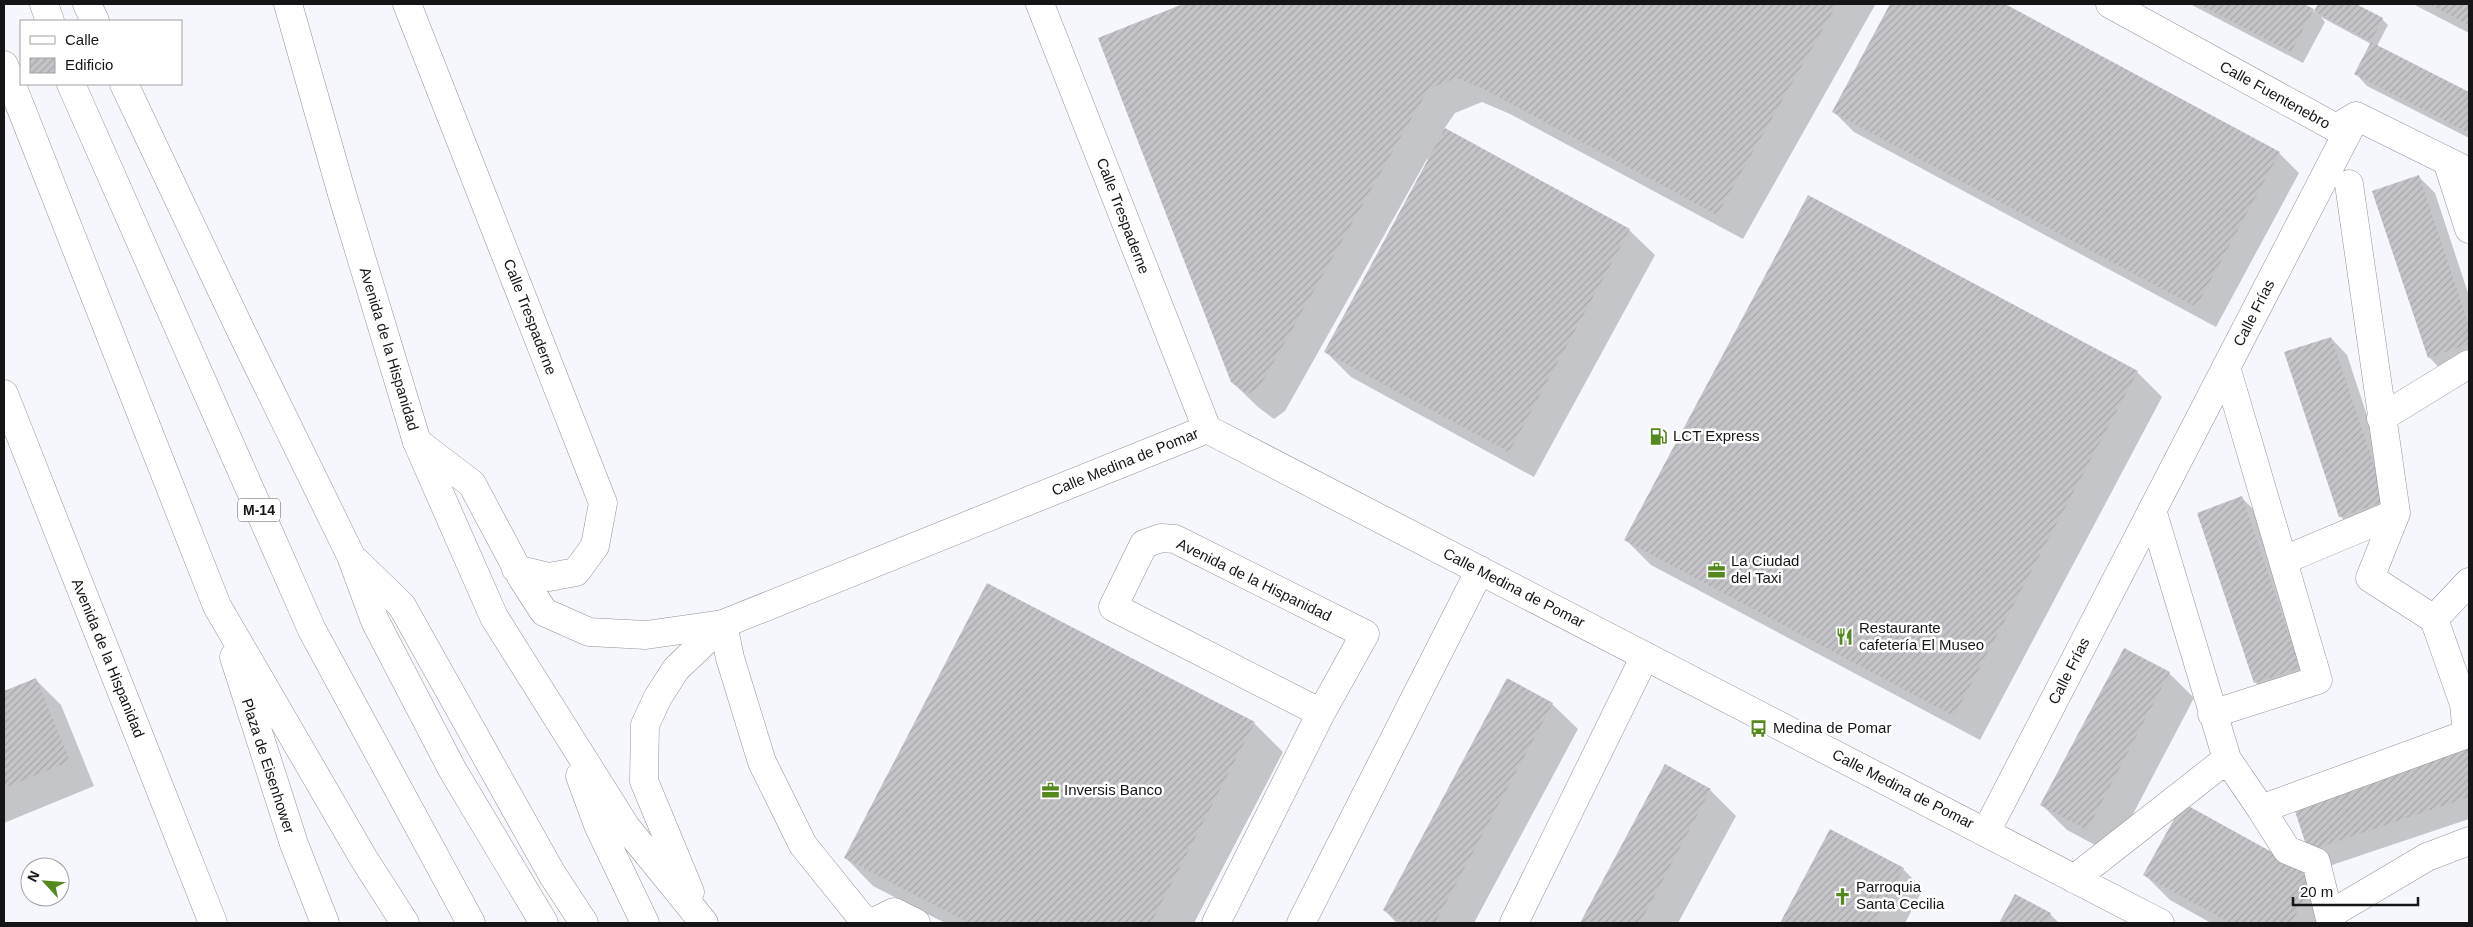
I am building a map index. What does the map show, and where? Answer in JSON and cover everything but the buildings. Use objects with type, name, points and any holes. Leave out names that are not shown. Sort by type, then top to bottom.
[{"type":"main road","points":[[44,4],[50,20]]},
{"type":"main road","points":[[87,4],[95,20]]},
{"type":"main road","name":"Avenida de la Hispanidad","points":[[288,4],[342,194],[417,442],[472,484],[516,568],[544,612],[589,632],[646,635],[723,624]]},
{"type":"main road","name":"Calle Trespaderne","points":[[408,4],[603,503],[595,546],[576,572],[549,577],[516,568]]},
{"type":"main road","name":"Calle Trespaderne","points":[[1040,4],[1207,429]]},
{"type":"main road","name":"Calle Fuentenebro","points":[[2110,4],[2336,128],[2356,116]]},
{"type":"main road","points":[[4,65],[217,606],[364,858],[405,923]]},
{"type":"main road","name":"M-14","points":[[71,85],[312,630],[471,923]]},
{"type":"main road","points":[[124,85],[241,331],[351,556],[375,621],[452,769],[544,923]]},
{"type":"main road","points":[[2356,116],[2458,166],[2469,228]]},
{"type":"main road","name":"Calle Frías","points":[[1986,832],[2356,116]]},
{"type":"main road","points":[[2261,809],[2467,734],[2467,703],[2434,619],[2370,578],[2396,514],[2349,184]]},
{"type":"main road","points":[[2382,418],[2469,364]]},
{"type":"main road","points":[[2212,714],[2318,680],[2226,367]]},
{"type":"main road","name":"Avenida de la Hispanidad","points":[[4,394],[213,923]]},
{"type":"main road","name":"Calle Medina de Pomar","points":[[723,624],[1207,429],[2160,923]]},
{"type":"main road","points":[[417,442],[494,617],[562,729],[626,827],[703,922]]},
{"type":"main road","points":[[2152,510],[2227,759],[2287,850],[2316,862],[2330,919],[2427,858],[2469,841]]},
{"type":"main road","points":[[2284,560],[2396,514]]},
{"type":"main road","name":"Avenida de la Hispanidad","points":[[1216,923],[1322,714],[1365,634],[1175,539],[1161,538],[1144,544],[1113,607],[1322,714]]},
{"type":"main road","points":[[351,556],[402,606],[552,874],[584,923]]},
{"type":"main road","points":[[1301,923],[1480,570]]},
{"type":"main road","points":[[2434,619],[2469,582]]},
{"type":"main road","name":"Plaza de Eisenhower","points":[[217,606],[294,844],[325,923]]},
{"type":"main road","points":[[703,922],[644,781],[645,725],[658,697],[676,669],[723,624]]},
{"type":"main road","points":[[723,624],[730,658],[762,762],[803,845],[866,923]]},
{"type":"main road","points":[[1514,923],[1645,656]]},
{"type":"main road","points":[[562,729],[598,825],[645,923]]},
{"type":"main road","points":[[2074,878],[2227,759]]},
{"type":"main road","points":[[872,923],[894,912],[916,923]]},
{"type":"place","name":"LCT Express","points":[[1659,436]]},
{"type":"place","name":"La Ciudad del Taxi","points":[[1717,570]]},
{"type":"place","name":"Restaurante cafetería El Museo","points":[[1845,637]]},
{"type":"place","name":"Medina de Pomar","points":[[1759,728]]},
{"type":"place","name":"Inversis Banco","points":[[1050,790]]},
{"type":"place","name":"Parroquia Santa Cecilia","points":[[1842,896]]}]
